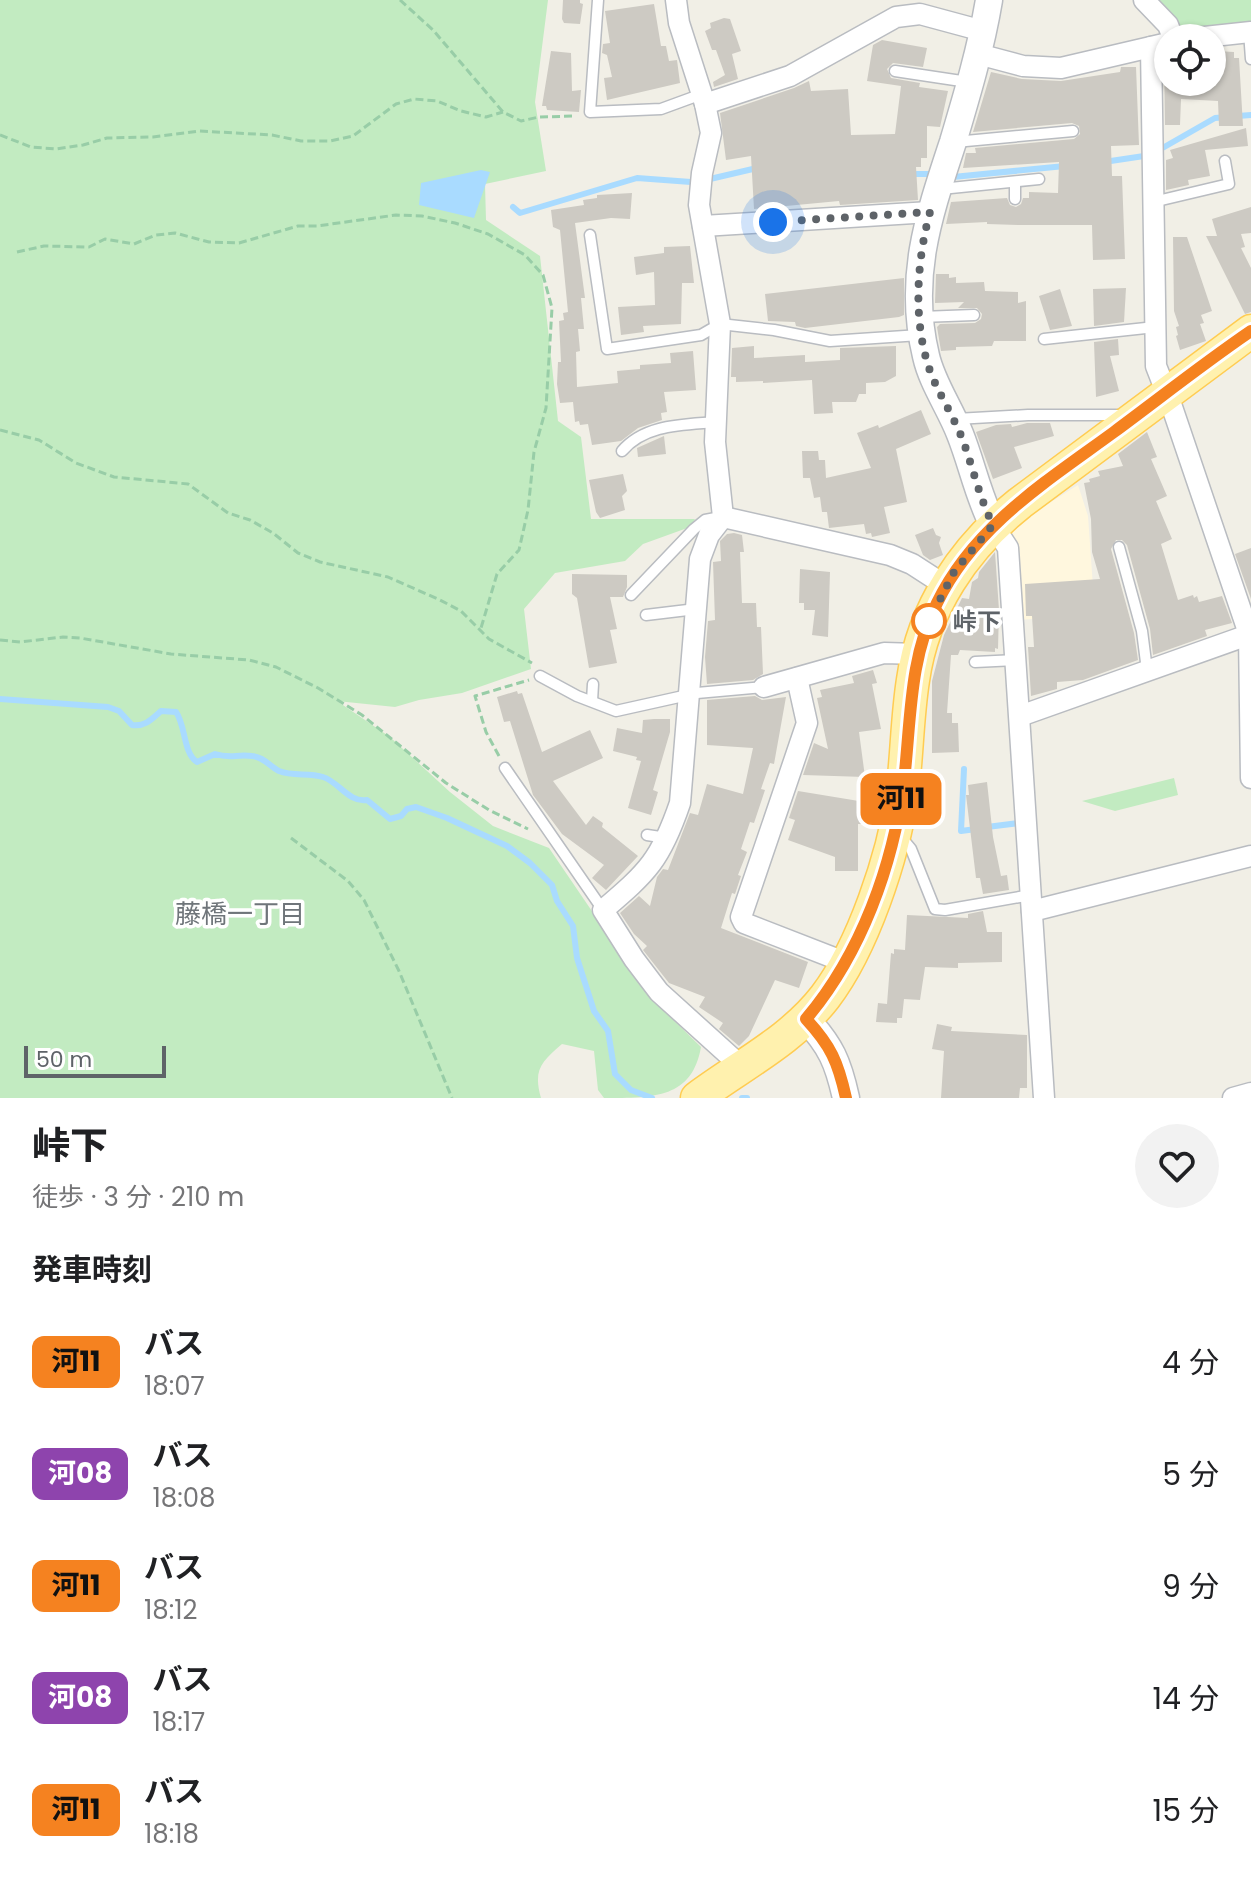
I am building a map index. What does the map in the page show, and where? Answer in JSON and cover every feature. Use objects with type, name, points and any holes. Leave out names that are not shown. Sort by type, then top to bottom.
[{"type":"main road","points":[[697,1098],[775,1046],[806,1019],[847,963],[861,933],[892,839],[902,795],[918,654],[929,621],[961,562],[993,525],[1251,331]]},
{"type":"street","points":[[676,0],[682,36],[704,99],[711,133],[699,190],[720,324],[716,459],[723,517],[703,548],[680,803],[657,837],[656,861],[641,879],[603,910],[659,992],[742,1067]]},
{"type":"street","points":[[989,0],[971,83],[933,200],[919,264],[922,326],[931,373],[954,420],[983,505],[1008,548],[1044,1098]]},
{"type":"street","points":[[1144,0],[1167,24]]},
{"type":"street","points":[[704,99],[790,76],[896,17],[920,14],[981,42],[1023,66],[1061,68],[1154,46]]},
{"type":"street","points":[[1226,35],[1250,32]]},
{"type":"street","points":[[1158,96],[1153,202],[1156,366],[1250,634],[1251,778]]},
{"type":"street","points":[[703,226],[933,200]]},
{"type":"street","points":[[723,517],[757,533],[890,555],[912,564],[946,586]]},
{"type":"street","points":[[1020,716],[1250,634]]},
{"type":"street","points":[[764,687],[884,653],[918,654]]},
{"type":"street","points":[[797,678],[807,723],[741,917],[744,923],[847,963]]},
{"type":"street","points":[[1032,903],[1251,856]]},
{"type":"street","points":[[806,1019],[834,1055],[846,1098]]},
{"type":"street","points":[[1233,1098],[1251,1093]]},
{"type":"lane","points":[[598,0],[590,112],[661,109],[704,99]]},
{"type":"lane","points":[[1250,32],[1251,59]]},
{"type":"lane","points":[[895,71],[971,83]]},
{"type":"lane","points":[[1009,123],[1010,137]]},
{"type":"lane","points":[[953,142],[1073,131]]},
{"type":"lane","points":[[1153,202],[1229,184],[1225,161]]},
{"type":"lane","points":[[933,200],[1039,179]]},
{"type":"lane","points":[[1015,182],[1015,199]]},
{"type":"lane","points":[[590,235],[607,349],[701,335],[720,324],[830,341],[974,315]]},
{"type":"lane","points":[[1044,339],[1155,327]]},
{"type":"lane","points":[[954,420],[1028,415],[1136,415]]},
{"type":"lane","points":[[622,451],[632,439],[644,433],[716,422]]},
{"type":"lane","points":[[631,595],[694,529],[705,520],[723,517]]},
{"type":"lane","points":[[1119,547],[1134,586],[1147,670]]},
{"type":"lane","points":[[646,615],[696,609]]},
{"type":"lane","points":[[975,662],[1016,660]]},
{"type":"lane","points":[[540,676],[577,696],[616,711],[690,694],[764,687]]},
{"type":"lane","points":[[592,701],[593,684]]},
{"type":"lane","points":[[505,768],[603,910]]},
{"type":"lane","points":[[892,839],[906,843],[911,849],[935,909],[1032,903]]},
{"type":"path","points":[[400,0],[433,30],[503,112],[521,121],[539,117],[583,116],[590,112]]},
{"type":"path","points":[[0,135],[31,147],[56,149],[107,138],[153,137],[199,131],[330,141],[353,136],[396,104],[414,99],[437,101],[486,117],[503,112]]},
{"type":"path","points":[[17,252],[44,246],[89,247],[105,239],[134,244],[156,235],[175,233],[209,242],[239,243],[298,226],[396,215],[422,216],[455,223],[488,234],[525,255],[543,275],[552,308],[546,408],[534,452],[528,510],[519,550],[497,574],[481,628]]},
{"type":"path","points":[[0,430],[39,440],[76,463],[114,477],[188,484],[228,513],[250,520],[273,533],[298,553],[320,562],[408,584],[461,611],[489,639],[532,663],[540,676],[475,696],[486,732],[505,768]]},
{"type":"path","points":[[0,640],[20,642],[80,638],[171,654],[249,660],[276,667],[362,715],[446,783],[472,800],[535,832],[550,834]]},
{"type":"path","points":[[291,838],[348,881],[364,900],[399,971],[452,1098]]},
{"type":"shaded area","points":[[1078,485],[1088,516],[1095,615],[1018,620],[1011,527]]},
{"type":"green space","points":[[0,0],[548,0],[535,102],[546,171],[485,184],[486,220],[540,256],[558,421],[581,437],[591,519],[695,519],[690,527],[643,544],[625,561],[555,573],[524,609],[531,669],[462,693],[395,707],[337,701],[390,737],[493,826],[549,848],[651,998],[701,1047],[696,1064],[680,1086],[655,1095],[604,1098],[598,1090],[594,1051],[562,1044],[541,1067],[538,1080],[541,1098],[0,1098]]},
{"type":"green space","points":[[1150,0],[1251,0],[1251,23],[1174,24]]},
{"type":"green space","points":[[1174,778],[1178,795],[1115,811],[1082,801]]},
{"type":"water","points":[[481,170],[490,172],[474,218],[419,205],[421,183]]},
{"type":"building","points":[[563,0],[580,0],[583,4],[580,24],[564,23]]},
{"type":"building","points":[[654,4],[661,46],[666,46],[669,61],[677,60],[680,83],[607,100],[604,78],[612,77],[607,55],[602,53],[603,44],[610,43],[605,11]]},
{"type":"building","points":[[730,19],[741,51],[732,54],[738,79],[714,87],[713,82],[725,75],[705,31],[711,28],[710,23]]},
{"type":"building","points":[[882,40],[927,48],[923,67],[893,63],[887,69],[891,78],[920,83],[919,87],[948,91],[940,127],[927,126],[927,158],[921,158],[921,167],[916,167],[918,200],[840,205],[839,201],[754,209],[751,156],[726,160],[720,113],[809,81],[811,91],[848,89],[851,135],[895,134],[901,86],[867,81],[873,45]]},
{"type":"building","points":[[551,51],[571,53],[572,91],[581,90],[579,112],[547,110],[546,106],[542,106]]},
{"type":"building","points":[[1226,52],[1234,52],[1234,58],[1239,58],[1243,126],[1219,126],[1218,101],[1181,99],[1180,125],[1165,125],[1165,96],[1226,96]]},
{"type":"building","points":[[1121,67],[1136,67],[1139,145],[1111,146],[1112,176],[1122,176],[1125,259],[1093,260],[1092,225],[946,224],[951,202],[1007,198],[1010,205],[1016,207],[1023,198],[1029,198],[1029,192],[1058,193],[1059,162],[963,168],[966,153],[976,153],[975,148],[1074,139],[1080,134],[1079,126],[1072,123],[973,132],[991,72],[1022,79],[1061,81],[1120,72]]},
{"type":"building","points":[[1246,128],[1248,146],[1205,150],[1210,176],[1188,180],[1189,185],[1166,190],[1166,160],[1173,158],[1170,150]]},
{"type":"building","points":[[632,193],[630,219],[575,223],[585,298],[581,298],[584,329],[578,329],[577,387],[618,383],[617,371],[640,369],[640,365],[671,363],[670,353],[693,351],[696,390],[664,392],[667,412],[661,413],[662,420],[638,428],[621,441],[592,445],[588,424],[575,422],[573,402],[560,403],[557,384],[558,362],[561,362],[559,321],[564,320],[563,313],[568,312],[560,230],[553,227],[551,210],[584,205],[583,200],[597,198],[597,195]]},
{"type":"building","points":[[1251,207],[1251,233],[1241,234],[1245,247],[1241,248],[1251,268],[1251,312],[1245,314],[1206,236],[1217,236],[1212,219]]},
{"type":"building","points":[[1173,237],[1187,237],[1212,311],[1201,315],[1204,323],[1200,324],[1206,341],[1180,350],[1176,336],[1176,327],[1179,326],[1174,311]]},
{"type":"building","points":[[690,246],[694,283],[682,283],[681,324],[643,326],[644,332],[621,335],[618,307],[655,305],[654,272],[636,275],[634,257],[664,253],[664,247]]},
{"type":"building","points":[[936,274],[956,277],[956,283],[984,282],[985,291],[1018,292],[1018,303],[1026,301],[1026,341],[994,341],[992,346],[956,347],[956,350],[941,351],[937,327],[940,324],[975,323],[982,314],[977,308],[958,308],[964,302],[935,303]]},
{"type":"building","points":[[904,278],[904,315],[899,317],[805,328],[796,326],[795,322],[768,321],[765,294]]},
{"type":"building","points":[[1126,288],[1124,322],[1094,326],[1093,289]]},
{"type":"building","points":[[1060,289],[1072,326],[1050,330],[1039,296]]},
{"type":"building","points":[[1118,339],[1119,355],[1110,356],[1119,391],[1096,397],[1094,342]]},
{"type":"building","points":[[754,346],[754,358],[805,355],[805,362],[840,360],[840,348],[896,346],[896,376],[885,382],[866,383],[866,394],[859,394],[856,402],[832,402],[833,413],[814,414],[812,380],[736,382],[736,377],[731,377],[732,348]]},
{"type":"building","points":[[921,410],[931,434],[896,449],[907,502],[884,507],[890,533],[872,537],[871,533],[866,534],[864,524],[829,528],[827,512],[822,512],[820,497],[814,498],[810,478],[803,478],[802,451],[818,451],[819,460],[825,460],[826,478],[871,468],[857,433],[878,425],[879,428]]},
{"type":"building","points":[[1027,423],[1050,423],[1054,436],[1014,447],[1022,468],[993,479],[976,432],[996,425],[1011,424],[1012,427]]},
{"type":"building","points":[[1147,432],[1157,457],[1151,459],[1167,496],[1156,501],[1172,539],[1161,544],[1178,600],[1193,595],[1199,602],[1222,596],[1232,623],[1205,630],[1207,636],[1153,655],[1150,629],[1127,545],[1122,540],[1116,540],[1111,549],[1134,633],[1138,660],[1083,680],[1057,682],[1057,689],[1031,696],[1028,647],[1034,647],[1032,616],[1026,616],[1025,584],[1100,579],[1092,552],[1091,519],[1084,483],[1100,476],[1098,471],[1123,466],[1118,454]]},
{"type":"building","points":[[664,436],[666,454],[638,457],[637,448]]},
{"type":"building","points":[[623,474],[627,491],[622,496],[625,510],[600,518],[589,480]]},
{"type":"building","points":[[933,528],[936,535],[941,537],[939,543],[943,555],[930,560],[923,555],[915,535]]},
{"type":"building","points":[[727,534],[742,535],[744,552],[740,552],[742,603],[756,603],[757,627],[761,627],[763,674],[753,680],[707,684],[705,657],[708,621],[715,620],[713,562],[721,561],[720,541]]},
{"type":"building","points":[[1251,548],[1251,599],[1235,554]]},
{"type":"building","points":[[995,552],[998,649],[995,648],[995,652],[960,650],[958,655],[951,655],[947,713],[952,713],[952,723],[958,723],[959,752],[932,753],[932,681],[944,635],[962,598],[969,599],[972,582]]},
{"type":"building","points":[[800,569],[830,572],[828,637],[812,635],[815,610],[804,610],[804,603],[799,603]]},
{"type":"building","points":[[572,574],[627,575],[623,597],[610,597],[617,629],[610,630],[617,663],[589,668],[577,598],[572,594]]},
{"type":"building","points":[[873,670],[877,683],[872,684],[881,729],[859,732],[865,777],[803,775],[814,743],[828,749],[817,698],[822,697],[820,690],[854,683],[852,676]]},
{"type":"building","points":[[517,691],[518,694],[522,693],[542,752],[590,730],[603,758],[553,781],[586,825],[593,816],[638,856],[606,890],[592,878],[604,865],[562,834],[533,795],[510,721],[504,722],[497,697]]},
{"type":"building","points":[[755,696],[762,700],[786,697],[774,764],[770,763],[754,823],[750,822],[741,849],[747,852],[738,875],[741,876],[721,928],[808,962],[799,988],[775,980],[749,1036],[739,1046],[719,1029],[723,1023],[699,1007],[705,997],[669,983],[643,950],[647,946],[634,934],[620,913],[639,896],[650,906],[657,877],[663,869],[668,870],[690,813],[698,815],[707,784],[743,794],[753,748],[707,745],[707,700]]},
{"type":"building","points":[[670,719],[670,732],[653,790],[658,792],[651,815],[628,808],[641,761],[636,760],[637,757],[613,751],[617,728],[642,733],[643,720]]},
{"type":"building","points":[[987,782],[993,837],[1001,876],[1007,875],[1009,890],[983,894],[980,878],[976,878],[966,795],[969,795],[968,785]]},
{"type":"building","points":[[798,791],[877,804],[872,824],[858,824],[858,871],[835,871],[835,857],[788,840],[795,820],[789,818]]},
{"type":"building","points":[[983,911],[987,932],[1002,932],[1002,962],[958,963],[958,968],[925,967],[920,1000],[904,999],[902,1018],[897,1018],[897,1023],[876,1022],[878,1003],[887,1004],[891,953],[894,954],[894,949],[905,950],[907,915],[968,918],[968,914]]},
{"type":"building","points":[[937,1024],[952,1027],[951,1031],[1027,1035],[1027,1088],[1020,1088],[1019,1098],[941,1098],[944,1051],[932,1049]]},
{"type":"waterway","points":[[1238,116],[1251,115]]},
{"type":"waterway","points":[[1159,150],[1215,118],[1227,117]]},
{"type":"waterway","points":[[1104,162],[1144,156]]},
{"type":"waterway","points":[[953,177],[1065,166]]},
{"type":"waterway","points":[[710,179],[757,168]]},
{"type":"waterway","points":[[912,174],[930,174]]},
{"type":"waterway","points":[[513,207],[520,213],[637,178],[691,182]]},
{"type":"waterway","points":[[0,699],[108,707],[119,711],[132,725],[145,724],[161,711],[176,712],[189,752],[197,762],[215,754],[256,757],[284,773],[329,780],[349,795],[367,800],[390,819],[416,807],[507,846],[552,885],[557,901],[573,926],[577,958],[594,1011],[608,1031],[615,1074],[631,1090],[652,1098]]},
{"type":"waterway","points":[[964,769],[961,831],[976,829]]},
{"type":"waterway","points":[[987,827],[1019,823]]},
{"type":"waterway","points":[[742,1098],[747,1098]]},
{"type":"bus line","name":"河11","points":[[846,1098],[834,1055],[806,1019],[847,963],[886,864],[902,795],[915,666],[936,604],[961,562],[993,525],[1251,331]]},
{"type":"place","name":"峠下","points":[[929,621]]},
{"type":"district","name":"藤橋一丁目","points":[[240,914]]},
{"type":"route","points":[[773,222],[930,212],[918,275],[925,354],[931,373],[950,409],[983,505],[993,525],[954,572],[929,621]]}]
